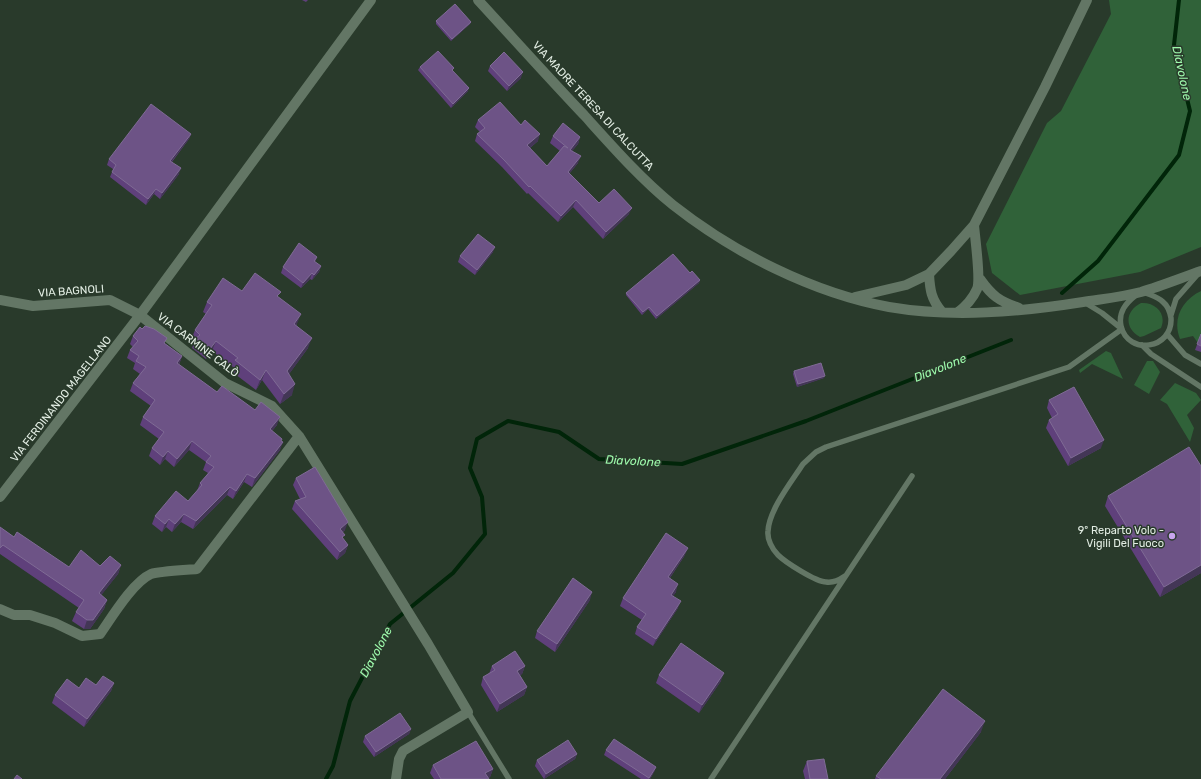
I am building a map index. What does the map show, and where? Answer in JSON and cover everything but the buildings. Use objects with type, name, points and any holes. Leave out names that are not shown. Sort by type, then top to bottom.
[{"type":"street","name":"VIA CARMINE CALÒ","points":[[370,0],[140,315],[225,383],[272,406],[300,436],[468,712]]},
{"type":"street","name":"VIA MADRE TERESA DI CALCUTTA","points":[[478,0],[631,167],[673,204],[713,234],[754,258],[796,278],[853,298],[889,307],[957,313],[1025,310],[1084,302],[1141,292],[1201,271]]},
{"type":"street","points":[[853,298],[906,285],[929,274],[951,252],[974,225],[1034,109],[1087,0]]},
{"type":"street","points":[[957,313],[977,289],[980,279],[974,225]]},
{"type":"street","points":[[929,274],[931,295],[935,304],[942,312]]},
{"type":"street","points":[[980,279],[990,293],[1000,300],[1025,310]]},
{"type":"street","name":"VIA BAGNOLI","points":[[0,300],[33,306],[110,300],[140,315]]},
{"type":"street","name":"VIA FERDINANDO MAGELLANO","points":[[0,497],[140,315]]},
{"type":"street","points":[[0,609],[14,616],[30,616],[55,623],[82,636],[100,634],[142,579],[152,574],[197,568],[300,436]]},
{"type":"street","points":[[396,779],[398,759],[403,751],[468,712]]},
{"type":"lane","points":[[1171,315],[1168,307],[1163,301],[1141,292],[1126,305],[1121,312],[1120,321],[1122,330],[1126,337],[1133,343],[1150,345],[1158,342],[1167,334],[1176,299],[1201,271]]},
{"type":"lane","points":[[1084,302],[1102,313],[1122,330]]},
{"type":"lane","points":[[845,576],[834,582],[824,583],[815,580],[778,555],[769,540],[768,532],[772,513],[809,457],[826,447],[1069,367],[1122,330]]},
{"type":"lane","points":[[1167,334],[1185,355],[1201,364]]},
{"type":"lane","points":[[1142,345],[1151,354],[1201,387]]},
{"type":"lane","points":[[711,779],[912,476]]},
{"type":"lane","points":[[468,712],[509,779]]},
{"type":"green space","points":[[1109,0],[1201,0],[1201,247],[1140,272],[1020,295],[992,273],[986,244],[1047,123],[1061,111],[1111,14]]},
{"type":"green space","points":[[1201,291],[1201,337],[1198,343],[1193,336],[1180,339],[1177,324],[1180,311],[1189,299]]},
{"type":"green space","points":[[1141,303],[1146,303],[1156,307],[1163,318],[1161,328],[1140,337],[1131,329],[1128,320],[1132,310]]},
{"type":"green space","points":[[1106,351],[1111,353],[1123,379],[1092,364],[1080,373],[1079,370]]},
{"type":"green space","points":[[1147,361],[1153,361],[1160,372],[1149,394],[1134,385]]},
{"type":"green space","points":[[1175,383],[1196,393],[1201,400],[1187,415],[1194,428],[1190,442],[1167,404],[1160,400]]},
{"type":"waterway","name":"Diavolone","points":[[1062,293],[1098,261],[1179,155],[1190,111],[1174,45],[1179,0]]},
{"type":"waterway","name":"Diavolone","points":[[326,779],[333,766],[350,701],[390,624],[453,573],[485,534],[482,497],[470,468],[477,439],[508,421],[559,432],[599,459],[682,464],[806,421],[1011,340]]},
{"type":"place","name":"9º Reparto Volo - Vigili Del Fuoco","points":[[1172,536]]}]
